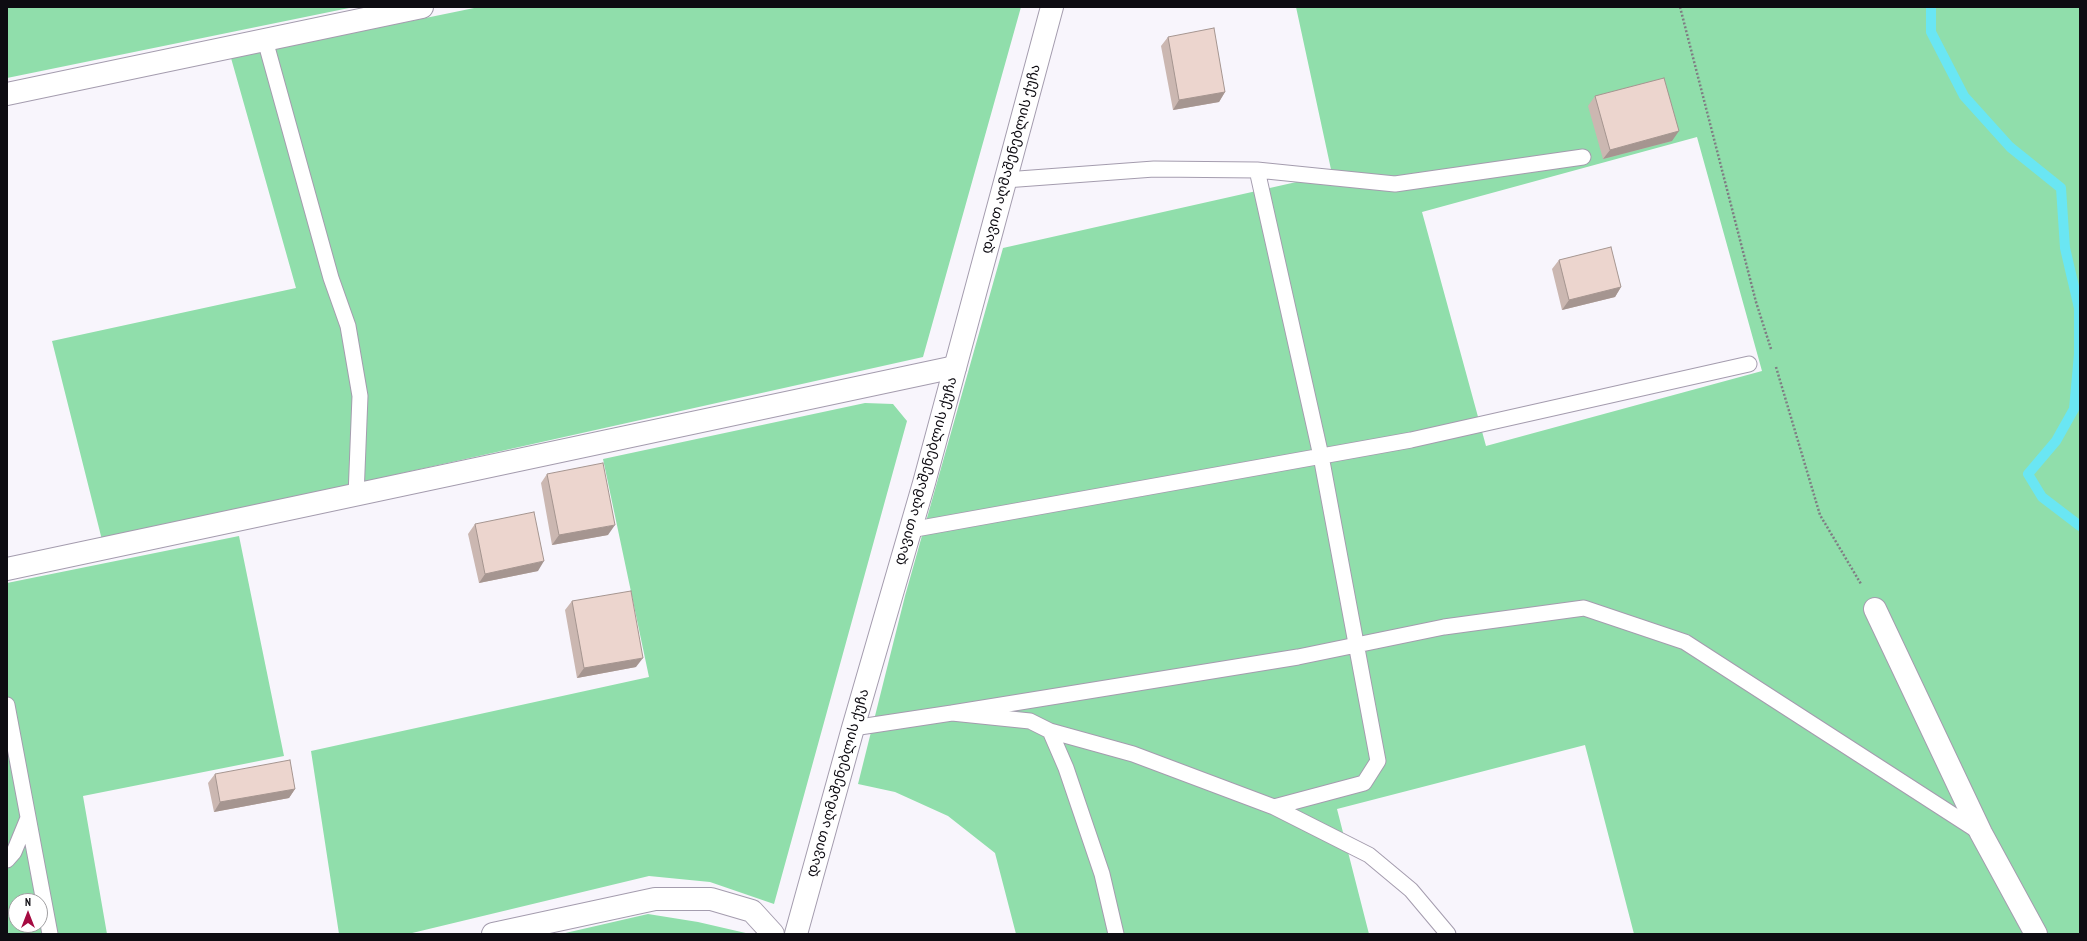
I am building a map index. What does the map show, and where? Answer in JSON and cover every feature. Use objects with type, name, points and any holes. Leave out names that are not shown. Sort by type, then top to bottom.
[{"type":"street","points":[[7,94],[422,7]]},
{"type":"street","name":"დავით აღმაშენებლის ქუჩა","points":[[796,934],[910,530],[1052,7]]},
{"type":"street","points":[[7,569],[356,496],[955,367]]},
{"type":"street","points":[[1875,609],[1981,833],[2036,934]]},
{"type":"street","points":[[493,934],[655,899],[711,899],[752,911],[773,934]]},
{"type":"lane","points":[[265,40],[331,278],[348,326],[360,396],[356,496]]},
{"type":"lane","points":[[1005,180],[1154,169],[1257,170],[1395,184],[1583,157]]},
{"type":"lane","points":[[1257,170],[1321,456],[1358,644],[1378,761],[1364,782],[1274,807]]},
{"type":"lane","points":[[910,530],[1411,440],[1749,364]]},
{"type":"lane","points":[[853,728],[1298,656],[1444,627],[1584,608],[1685,642],[1981,833]]},
{"type":"lane","points":[[7,705],[50,934]]},
{"type":"lane","points":[[952,713],[1030,721],[1050,731],[1133,754],[1274,807],[1369,855],[1412,890],[1448,934]]},
{"type":"lane","points":[[1050,731],[1066,768],[1102,874],[1116,934]]},
{"type":"lane","points":[[7,860],[14,852],[28,818]]},
{"type":"path","points":[[1680,7],[1756,302],[1772,353]]},
{"type":"path","points":[[1774,360],[1820,515],[1875,609]]},
{"type":"green space","points":[[7,7],[354,7],[7,78]]},
{"type":"green space","points":[[479,7],[1021,7],[923,357],[102,540],[52,341],[296,288],[231,58]]},
{"type":"green space","points":[[1296,7],[2080,7],[2080,934],[1634,934],[1585,745],[1337,809],[1369,934],[1016,934],[995,853],[948,816],[895,792],[858,784],[905,596],[1003,248],[1332,174]],"holes":[[[1697,137],[1762,371],[1486,446],[1422,212]]]},
{"type":"green space","points":[[865,403],[893,404],[907,421],[774,904],[710,882],[649,876],[408,934],[339,934],[311,751],[649,677],[603,459]]},
{"type":"green space","points":[[239,536],[284,756],[83,796],[107,934],[7,934],[7,583]]},
{"type":"green space","points":[[648,914],[698,922],[750,934],[561,934]]},
{"type":"building","points":[[1214,28],[1225,92],[1179,100],[1168,37]]},
{"type":"building","points":[[1664,78],[1679,131],[1610,150],[1595,96]]},
{"type":"building","points":[[1611,247],[1621,287],[1569,300],[1559,260]]},
{"type":"building","points":[[603,463],[615,525],[559,535],[547,474]]},
{"type":"building","points":[[534,512],[544,561],[485,574],[475,524]]},
{"type":"building","points":[[631,591],[643,658],[584,668],[572,601]]},
{"type":"building","points":[[290,760],[295,789],[220,802],[215,774]]},
{"type":"waterway","points":[[1931,7],[1931,32],[1964,96],[2010,147],[2061,188],[2065,248],[2079,308],[2079,354],[2074,409],[2056,441],[2028,474],[2042,497],[2080,526]]}]
